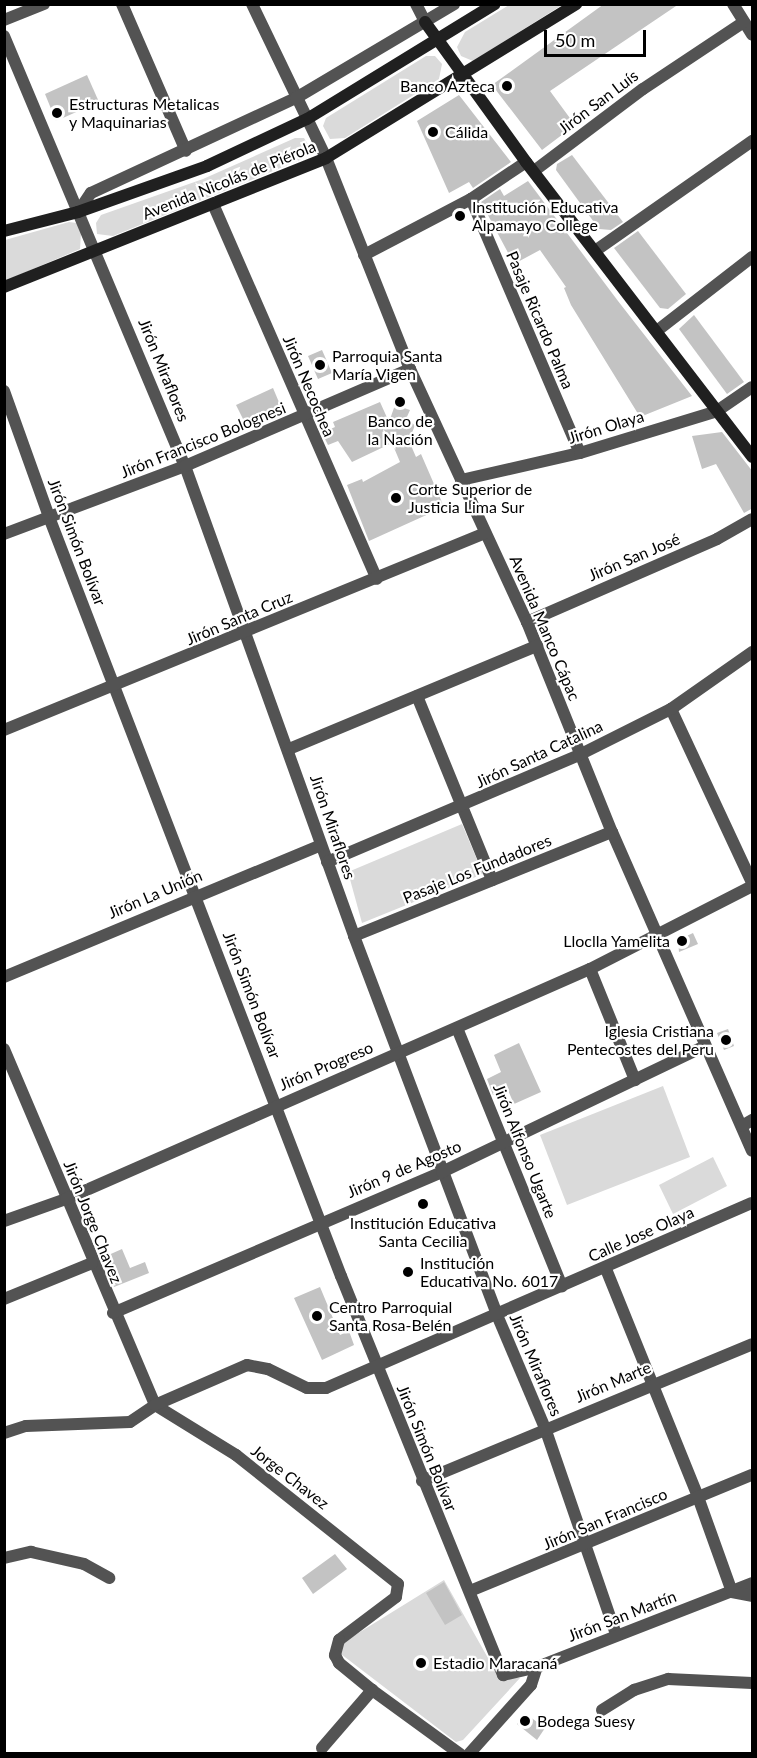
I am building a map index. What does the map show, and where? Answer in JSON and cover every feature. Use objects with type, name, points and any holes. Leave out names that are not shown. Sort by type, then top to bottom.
[{"type":"main road","name":"Avenida Nicolás de Piérola","points":[[4,231],[78,212],[198,170],[307,119],[495,4]]},
{"type":"main road","name":"Avenida Nicolás de Piérola","points":[[4,287],[326,158],[576,4]]},
{"type":"main road","points":[[425,22],[460,74],[530,167],[658,330],[753,457]]},
{"type":"street","points":[[4,20],[45,4]]},
{"type":"street","points":[[122,4],[186,151]]},
{"type":"street","name":"Avenida Manco Cápac","points":[[252,4],[326,158],[410,369],[527,622],[579,755],[705,1046],[747,1123],[753,1151]]},
{"type":"street","points":[[416,4],[425,22]]},
{"type":"street","points":[[78,212],[91,193],[186,151],[296,98],[454,4]]},
{"type":"street","points":[[733,4],[753,35]]},
{"type":"street","name":"Jirón San Luís","points":[[364,255],[530,167],[744,22]]},
{"type":"street","name":"Jirón Miraflores","points":[[4,36],[78,212],[97,251],[185,466],[289,749],[327,862],[442,1172],[497,1315],[545,1428],[616,1634]]},
{"type":"street","points":[[595,251],[753,141]]},
{"type":"street","name":"Pasaje Ricardo Palma","points":[[471,199],[580,453]]},
{"type":"street","name":"Jirón Necochea","points":[[213,204],[304,417],[377,579]]},
{"type":"street","points":[[658,330],[753,257]]},
{"type":"street","name":"Jirón Francisco Bolognesi","points":[[4,534],[185,466],[304,417],[410,369]]},
{"type":"street","name":"Jirón Olaya","points":[[461,480],[580,453],[717,411],[753,387]]},
{"type":"street","name":"Jirón Simón Bolívar","points":[[4,391],[49,517],[196,894],[275,1106],[422,1481],[503,1675]]},
{"type":"street","name":"Jirón San José","points":[[527,622],[717,539],[753,519]]},
{"type":"street","name":"Jirón Santa Cruz","points":[[4,730],[116,687],[485,533]]},
{"type":"street","points":[[289,749],[537,646]]},
{"type":"street","name":"Jirón Santa Catalina","points":[[327,862],[464,807],[579,755],[671,708],[753,652]]},
{"type":"street","points":[[417,696],[492,880]]},
{"type":"street","points":[[671,708],[753,884]]},
{"type":"street","name":"Pasaje Los Fundadores","points":[[354,936],[612,832]]},
{"type":"street","name":"Jirón La Unión","points":[[4,976],[196,894],[321,845]]},
{"type":"street","name":"Jirón Progreso","points":[[4,1221],[66,1199],[590,969],[658,938],[753,884]]},
{"type":"street","points":[[590,969],[635,1080]]},
{"type":"street","name":"Jirón Alfonso Ugarte","points":[[457,1028],[562,1286]]},
{"type":"street","name":"Jirón 9 de Agosto","points":[[113,1312],[322,1221],[442,1172],[705,1046]]},
{"type":"street","name":"Jirón Jorge Chavez","points":[[4,1049],[92,1263],[155,1405]]},
{"type":"street","points":[[4,1086],[17,1080]]},
{"type":"street","name":"Calle Jose Olaya","points":[[4,1434],[26,1426],[130,1422],[155,1405],[247,1365],[268,1369],[294,1384],[317,1389],[378,1368],[753,1203]]},
{"type":"street","points":[[4,1299],[92,1263]]},
{"type":"street","points":[[606,1269],[650,1384],[698,1497],[732,1592],[753,1596]]},
{"type":"street","name":"Jirón Marte","points":[[422,1481],[650,1384],[753,1344]]},
{"type":"street","name":"Jorge Chavez","points":[[155,1405],[236,1455],[398,1584],[396,1597],[339,1640],[334,1648],[339,1663],[372,1690]]},
{"type":"street","name":"Jirón San Francisco","points":[[470,1592],[753,1475]]},
{"type":"street","points":[[4,1558],[31,1552],[84,1564],[109,1578]]},
{"type":"street","name":"Jirón San Martín","points":[[503,1675],[537,1667],[753,1582]]},
{"type":"street","points":[[469,1754],[531,1685],[537,1667]]},
{"type":"street","points":[[602,1710],[634,1690],[668,1679],[753,1683]]},
{"type":"street","points":[[322,1748],[372,1690],[460,1754]]},
{"type":"shaded area","points":[[509,5],[562,5],[473,61],[461,56],[457,47],[465,32]]},
{"type":"shaded area","points":[[426,56],[435,56],[442,64],[439,79],[345,138],[330,139],[323,126],[326,118]]},
{"type":"shaded area","points":[[295,138],[304,138],[309,146],[309,153],[300,160],[113,236],[97,234],[96,223],[101,215],[203,179]]},
{"type":"shaded area","points":[[69,222],[77,223],[81,233],[80,249],[5,281],[5,240]]},
{"type":"shaded area","points":[[462,824],[483,874],[362,923],[348,872]]},
{"type":"shaded area","points":[[663,1086],[690,1157],[567,1205],[540,1135]]},
{"type":"shaded area","points":[[713,1157],[727,1186],[673,1214],[659,1185]]},
{"type":"shaded area","name":"Estadio Maracaná","points":[[444,1580],[497,1674],[520,1678],[463,1740],[456,1742],[337,1651],[339,1645]]},
{"type":"building","points":[[604,4],[679,4],[550,91],[575,125],[542,150],[492,85]]},
{"type":"building","points":[[87,75],[99,102],[56,121],[45,94]]},
{"type":"building","points":[[459,95],[511,162],[473,188],[469,182],[449,193],[417,121]]},
{"type":"building","points":[[572,155],[623,222],[611,230],[599,229],[556,170],[557,164]]},
{"type":"building","points":[[528,181],[692,396],[640,417],[571,305],[564,288],[566,287],[540,250],[514,264],[481,202],[500,189],[504,196]]},
{"type":"building","points":[[638,231],[686,294],[668,309],[660,308],[614,248]]},
{"type":"building","points":[[694,315],[744,382],[727,394],[679,329]]},
{"type":"building","name":"Parroquia Santa María Vigen","points":[[322,350],[332,373],[318,379],[308,356]]},
{"type":"building","points":[[273,388],[281,407],[245,423],[236,405]]},
{"type":"building","points":[[380,402],[389,422],[395,405],[410,410],[406,419],[415,425],[409,441],[416,457],[421,454],[444,507],[369,541],[347,485],[362,479],[363,482],[400,462],[392,443],[352,462],[338,441],[328,445],[322,433],[335,427],[333,422]]},
{"type":"building","points":[[722,432],[753,472],[753,508],[744,513],[716,464],[702,469],[692,436]]},
{"type":"building","points":[[693,933],[698,944],[679,952],[678,940]]},
{"type":"building","name":"Iglesia Cristiana Pentecostes del Peru","points":[[728,1029],[734,1046],[724,1050],[717,1033]]},
{"type":"building","points":[[519,1043],[541,1092],[514,1104],[507,1088],[493,1095],[487,1079],[501,1072],[494,1055]]},
{"type":"building","points":[[122,1249],[130,1268],[145,1262],[149,1273],[114,1287],[104,1257]]},
{"type":"building","name":"Centro Parroquial Santa Rosa-Belén","points":[[320,1287],[340,1335],[349,1331],[354,1345],[322,1360],[294,1298]]},
{"type":"building","points":[[335,1554],[347,1569],[313,1594],[302,1578]]},
{"type":"building","points":[[444,1582],[462,1615],[445,1625],[426,1593]]},
{"type":"building","points":[[525,1713],[545,1728],[537,1740],[517,1724]]},
{"type":"place","name":"Banco Azteca","points":[[507,86]]},
{"type":"place","name":"Estructuras Metalicas y Maquinarias","points":[[57,113]]},
{"type":"place","name":"Cálida","points":[[433,132]]},
{"type":"place","name":"Institución Educativa Alpamayo College","points":[[460,216]]},
{"type":"place","name":"Parroquia Santa María Vigen","points":[[320,365]]},
{"type":"place","name":"Banco de la Nación","points":[[400,402]]},
{"type":"place","name":"Corte Superior de Justicia Lima Sur","points":[[396,498]]},
{"type":"place","name":"Lloclla Yamelita","points":[[682,941]]},
{"type":"place","name":"Iglesia Cristiana Pentecostes del Peru","points":[[726,1040]]},
{"type":"place","name":"Institución Educativa Santa Cecilia","points":[[423,1204]]},
{"type":"place","name":"Institución Educativa No. 6017","points":[[408,1272]]},
{"type":"place","name":"Centro Parroquial Santa Rosa-Belén","points":[[317,1316]]},
{"type":"place","name":"Estadio Maracaná","points":[[421,1663]]},
{"type":"place","name":"Bodega Suesy","points":[[525,1721]]}]
